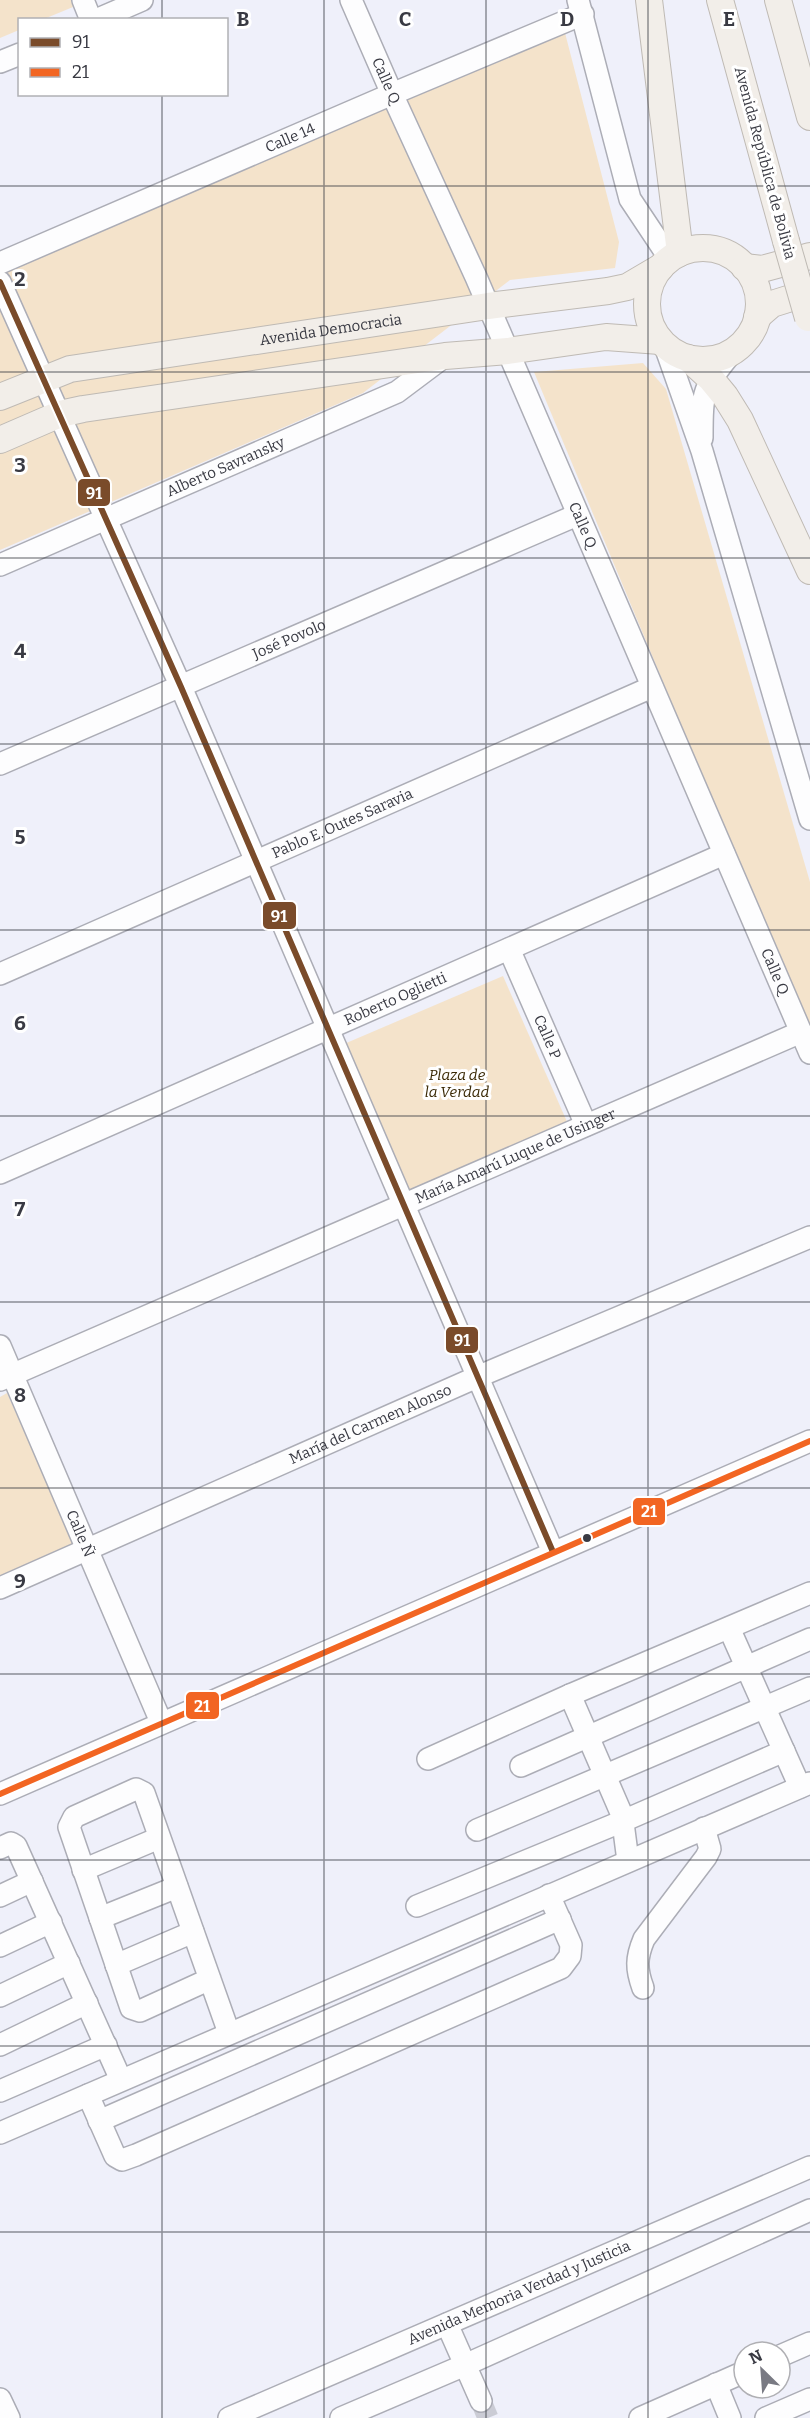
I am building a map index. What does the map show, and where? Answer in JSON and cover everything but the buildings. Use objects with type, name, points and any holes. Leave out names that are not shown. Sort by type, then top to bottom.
[{"type":"main road","points":[[650,0],[670,260]]},
{"type":"main road","name":"Avenida República de Bolivia","points":[[720,0],[809,322]]},
{"type":"main road","points":[[778,0],[810,117]]},
{"type":"main road","points":[[662,344],[651,327],[647,312],[647,296],[652,280],[670,260],[697,249],[714,249],[731,256],[744,267],[757,290],[757,318],[752,331],[733,351],[719,358],[703,360],[688,358]]},
{"type":"main road","points":[[744,267],[762,269],[810,256]]},
{"type":"main road","name":"Avenida Democracia","points":[[0,397],[70,369],[627,287],[670,260]]},
{"type":"main road","points":[[757,318],[772,304],[810,292]]},
{"type":"main road","points":[[0,440],[60,414],[94,407],[445,356],[508,351],[606,336],[662,344],[688,358],[711,379],[740,420],[810,571]]},
{"type":"street","points":[[83,0],[90,18]]},
{"type":"street","points":[[101,18],[142,0]]},
{"type":"street","name":"Calle Q","points":[[351,0],[508,351],[810,1053]]},
{"type":"street","points":[[580,7],[630,199],[670,260]]},
{"type":"street","name":"Calle 14","points":[[0,263],[392,94],[580,7]]},
{"type":"street","points":[[0,62],[18,55]]},
{"type":"street","points":[[0,282],[181,687],[553,1552]]},
{"type":"street","points":[[662,344],[702,451],[810,819]]},
{"type":"street","points":[[702,451],[702,403],[711,379],[733,351]]},
{"type":"street","name":"Alberto Savransky","points":[[0,565],[397,392],[445,356]]},
{"type":"street","name":"José Povolo","points":[[0,764],[577,515]]},
{"type":"street","name":"Pablo E. Outes Saravia","points":[[0,974],[652,687]]},
{"type":"street","name":"Roberto Oglietti","points":[[0,1173],[724,854]]},
{"type":"street","name":"Calle P","points":[[509,949],[586,1125]]},
{"type":"street","name":"María Amarú Luque de Usinger","points":[[6,1378],[801,1032]]},
{"type":"street","name":"María del Carmen Alonso","points":[[0,1588],[477,1377],[810,1237]]},
{"type":"street","name":"Calle Ñ","points":[[0,1346],[6,1378],[86,1548],[161,1722]]},
{"type":"street","points":[[0,1794],[810,1441]]},
{"type":"street","points":[[428,1759],[570,1695],[810,1593]]},
{"type":"street","points":[[106,2045],[0,2092],[8,2129],[805,1785],[784,1751],[729,1628]]},
{"type":"street","points":[[521,1766],[810,1640]]},
{"type":"street","points":[[477,1830],[810,1688]]},
{"type":"street","points":[[570,1695],[623,1821],[628,1861]]},
{"type":"street","points":[[417,1906],[623,1821],[784,1751]]},
{"type":"street","points":[[210,1979],[140,2011],[131,2008],[69,1827],[74,1817],[136,1790],[144,1793],[159,1838],[177,1887],[210,1979],[229,2033]]},
{"type":"street","points":[[643,1988],[637,1973],[638,1954],[644,1939],[710,1850],[704,1827]]},
{"type":"street","points":[[83,1870],[159,1838]]},
{"type":"street","points":[[0,1848],[11,1844],[16,1846],[121,2080]]},
{"type":"street","points":[[0,1896],[32,1881]]},
{"type":"street","points":[[100,1918],[177,1887]]},
{"type":"street","points":[[88,2095],[115,2156],[122,2160],[136,2155],[561,1968],[570,1956],[571,1945],[549,1895]]},
{"type":"street","points":[[99,2121],[560,1919]]},
{"type":"street","points":[[0,1946],[51,1922]]},
{"type":"street","points":[[116,1965],[193,1932]]},
{"type":"street","points":[[0,1996],[69,1963]]},
{"type":"street","points":[[0,2045],[87,2003]]},
{"type":"street","name":"Avenida Memoria Verdad y Justicia","points":[[229,2418],[810,2167]]},
{"type":"street","points":[[340,2418],[465,2365],[810,2210]]},
{"type":"street","points":[[447,2324],[481,2401]]},
{"type":"street","points":[[792,2351],[810,2343]]},
{"type":"street","points":[[640,2418],[732,2378]]},
{"type":"street","points":[[716,2385],[730,2418]]},
{"type":"street","points":[[0,2399],[9,2418]]},
{"type":"street","points":[[766,2418],[810,2399]]},
{"type":"green space","points":[[0,0],[71,0],[73,7],[46,18],[18,18],[18,30],[0,38]]},
{"type":"green space","points":[[564,29],[619,242],[615,268],[510,280],[363,393],[0,550],[0,275]]},
{"type":"green space","points":[[643,363],[666,389],[810,882],[810,1035],[534,372]]},
{"type":"green space","name":"Plaza de la Verdad","points":[[503,976],[568,1124],[409,1193],[344,1044]]},
{"type":"green space","points":[[7,1393],[75,1546],[0,1579],[0,1397]]},
{"type":"tunnel","points":[[481,2401],[488,2418]]},
{"type":"transit line","name":"91","points":[[0,282],[181,687],[553,1552]]},
{"type":"transit line","name":"21","points":[[0,1794],[810,1441]]}]
